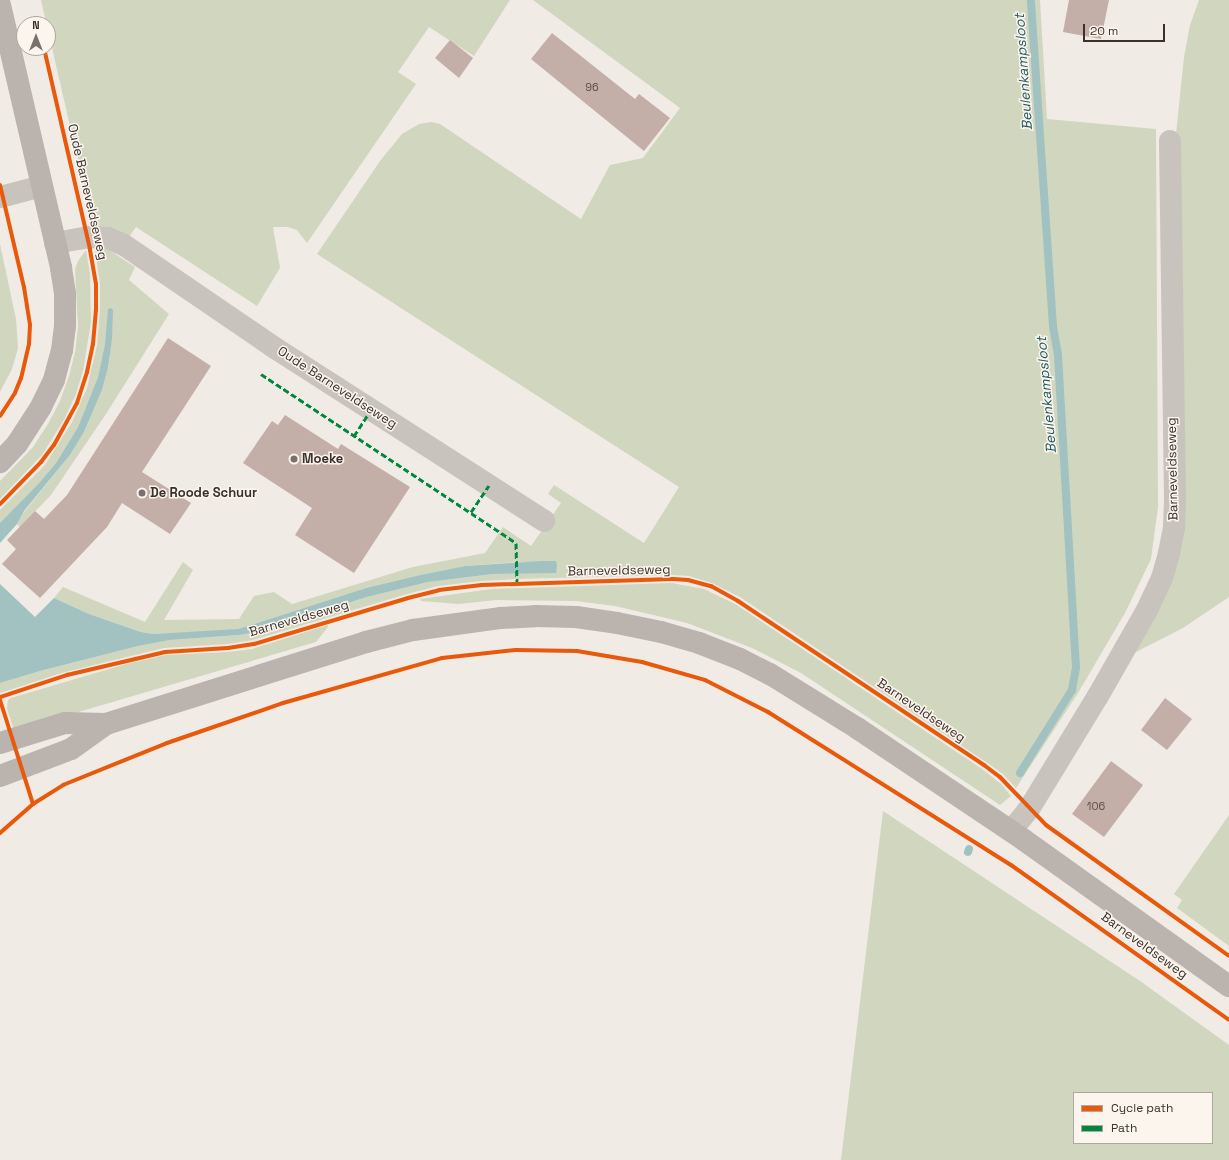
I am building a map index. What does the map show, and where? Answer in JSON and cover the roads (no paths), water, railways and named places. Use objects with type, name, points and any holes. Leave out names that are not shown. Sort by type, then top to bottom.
[{"type":"main road","points":[[0,5],[55,243],[65,294],[65,326],[62,350],[54,380],[41,407],[18,444],[0,462]]},
{"type":"main road","name":"Barneveldseweg","points":[[0,776],[71,749],[106,724],[366,642],[413,630],[501,618],[576,617],[617,623],[661,632],[699,643],[740,659],[770,674],[857,728],[1010,831],[1229,986]]},
{"type":"main road","name":"Barneveldseweg","points":[[0,743],[65,723],[106,724]]},
{"type":"street","name":"Barneveldseweg","points":[[1010,831],[1029,809],[1098,696],[1147,610],[1162,578],[1169,553],[1174,527],[1175,500],[1170,141]]},
{"type":"street","points":[[0,197],[42,186]]},
{"type":"street","name":"Oude Barneveldseweg","points":[[55,243],[88,237],[108,238],[124,245],[275,348],[544,521]]},
{"type":"water","points":[[111,308],[113,310],[112,339],[108,368],[102,390],[84,432],[70,455],[24,511],[17,524],[0,543],[0,523],[39,483],[56,463],[78,427],[98,377],[105,344],[108,309]]},
{"type":"water","points":[[556,561],[556,573],[493,574],[428,582],[367,597],[256,632],[239,635],[170,640],[138,646],[40,671],[0,683],[0,584],[35,617],[54,598],[89,614],[141,632],[154,634],[238,629],[366,588],[420,575],[465,566]]},
{"type":"waterway","name":"Beulenkampsloot","points":[[1020,773],[1072,690],[1076,668],[1058,355],[1053,326],[1031,0]]},
{"type":"place","name":"Moeke","points":[[294,459]]},
{"type":"place","name":"De Roode Schuur","points":[[142,493]]}]
